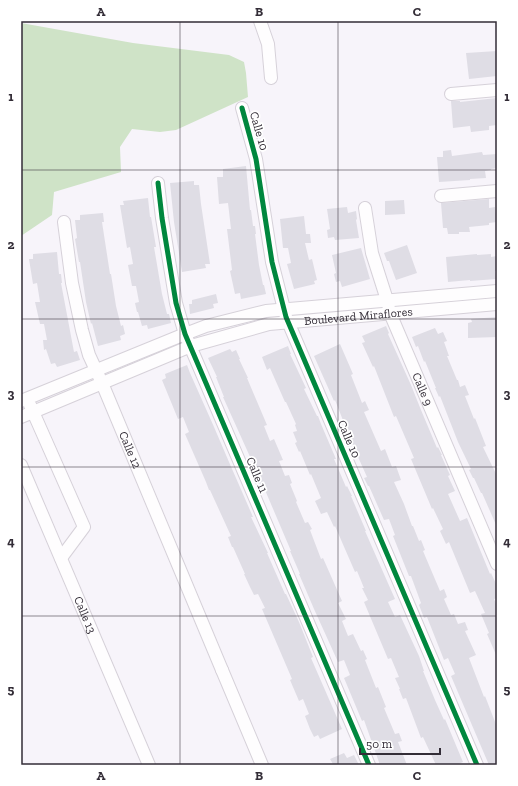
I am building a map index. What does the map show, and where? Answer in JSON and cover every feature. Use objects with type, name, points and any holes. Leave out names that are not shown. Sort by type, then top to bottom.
[{"type":"street","points":[[260,21],[268,44],[271,78]]},
{"type":"street","points":[[451,94],[497,90]]},
{"type":"street","name":"Calle 10","points":[[242,108],[256,159],[272,262],[286,317],[477,765]]},
{"type":"street","name":"Calle 11","points":[[158,183],[162,218],[176,303],[185,334],[369,765]]},
{"type":"street","points":[[441,196],[497,191]]},
{"type":"street","name":"Calle 9","points":[[365,208],[372,253],[390,313],[497,564]]},
{"type":"street","name":"Calle 12","points":[[64,222],[72,282],[89,355],[262,765]]},
{"type":"street","name":"Boulevard Miraflores","points":[[24,400],[206,326],[266,311],[497,291]]},
{"type":"street","name":"Boulevard Miraflores","points":[[21,418],[191,346],[269,324],[497,304]]},
{"type":"street","points":[[24,400],[33,412],[84,527],[61,558]]},
{"type":"street","name":"Calle 13","points":[[21,465],[149,765]]},
{"type":"green space","points":[[21,23],[133,43],[229,55],[244,62],[248,97],[176,130],[160,132],[132,129],[120,147],[121,172],[54,192],[52,215],[21,236]]},
{"type":"building","points":[[497,51],[497,76],[469,79],[466,53]]},
{"type":"building","points":[[497,98],[497,125],[489,126],[489,130],[471,132],[470,126],[453,128],[451,101],[460,102]]},
{"type":"building","points":[[451,150],[452,156],[482,152],[483,155],[497,154],[497,168],[485,171],[486,178],[439,182],[437,157],[443,157],[443,151]]},
{"type":"building","points":[[246,166],[250,210],[253,226],[255,226],[259,265],[266,294],[241,299],[240,293],[235,294],[230,271],[232,270],[227,229],[231,229],[228,203],[219,204],[217,177],[223,177],[223,169]]},
{"type":"building","points":[[194,181],[194,185],[199,185],[210,264],[205,264],[206,268],[182,272],[174,222],[170,183]]},
{"type":"building","points":[[148,198],[162,294],[171,323],[148,329],[147,325],[142,326],[137,312],[135,303],[139,302],[136,286],[132,286],[128,265],[133,264],[130,247],[127,248],[120,205],[124,205],[123,201]]},
{"type":"building","points":[[489,199],[489,208],[495,207],[497,222],[489,223],[489,225],[469,227],[470,232],[459,232],[459,234],[448,234],[447,228],[443,228],[441,203]]},
{"type":"building","points":[[404,200],[405,214],[385,215],[385,201]]},
{"type":"building","points":[[347,207],[348,213],[356,211],[359,238],[335,240],[334,237],[328,238],[327,230],[330,229],[327,209]]},
{"type":"building","points":[[103,213],[104,222],[102,222],[110,274],[121,326],[123,325],[125,334],[120,336],[121,340],[98,346],[86,302],[75,239],[77,238],[75,220],[80,220],[80,215]]},
{"type":"building","points":[[304,216],[306,234],[310,234],[311,243],[305,243],[309,260],[312,259],[317,280],[314,281],[315,284],[294,289],[287,264],[291,263],[288,248],[283,248],[280,219]]},
{"type":"building","points":[[407,245],[417,273],[396,280],[389,261],[387,261],[384,253]]},
{"type":"building","points":[[361,248],[370,279],[342,287],[340,281],[336,282],[334,274],[336,273],[332,255]]},
{"type":"building","points":[[57,252],[59,274],[61,274],[61,283],[74,352],[77,351],[80,360],[57,367],[55,363],[51,364],[46,349],[44,350],[43,340],[47,340],[44,324],[40,324],[35,302],[40,302],[37,283],[33,284],[29,259],[33,259],[33,254]]},
{"type":"building","points":[[491,254],[491,257],[497,256],[497,271],[495,271],[496,279],[448,282],[446,257]]},
{"type":"building","points":[[216,294],[218,303],[213,304],[214,308],[190,314],[189,304],[192,304],[192,300]]},
{"type":"building","points":[[497,317],[497,337],[468,338],[468,323],[472,322],[471,319]]},
{"type":"building","points":[[386,326],[389,333],[388,334],[450,475],[448,476],[455,491],[448,494],[460,521],[467,518],[490,574],[491,573],[497,586],[497,598],[494,599],[497,606],[497,657],[487,634],[489,633],[481,614],[485,613],[475,591],[470,593],[449,542],[446,544],[440,531],[443,529],[433,508],[432,509],[411,459],[414,458],[396,416],[394,417],[374,366],[373,367],[362,343],[365,342],[362,336]]},
{"type":"building","points":[[435,328],[438,334],[443,332],[447,341],[444,342],[449,356],[447,356],[460,387],[465,385],[469,395],[465,396],[486,446],[483,447],[497,476],[497,527],[482,493],[469,470],[471,469],[458,442],[440,396],[439,397],[435,388],[425,361],[424,362],[418,346],[416,347],[412,337]]},
{"type":"building","points":[[340,344],[353,374],[351,375],[362,403],[365,401],[369,410],[364,412],[381,451],[385,449],[392,467],[396,466],[401,480],[394,482],[412,526],[419,541],[421,540],[425,550],[423,551],[440,591],[444,589],[447,597],[444,599],[451,615],[454,614],[458,624],[465,622],[468,630],[465,631],[476,655],[469,658],[497,727],[497,765],[489,765],[451,676],[455,674],[448,658],[444,660],[427,617],[424,618],[419,605],[421,603],[393,536],[395,535],[389,519],[384,520],[364,478],[367,477],[345,428],[335,400],[334,401],[314,356]]},
{"type":"building","points":[[288,346],[290,354],[306,388],[304,389],[318,416],[336,459],[334,459],[346,487],[347,486],[352,496],[365,531],[395,599],[388,602],[395,617],[400,615],[419,656],[423,671],[435,700],[444,720],[445,719],[463,762],[456,765],[436,765],[423,737],[421,738],[406,698],[403,699],[395,678],[399,677],[391,658],[388,659],[364,602],[368,600],[362,588],[364,588],[357,571],[355,572],[335,526],[334,527],[327,512],[321,514],[315,501],[321,498],[311,474],[310,475],[295,443],[297,442],[293,432],[297,431],[296,424],[270,368],[267,370],[262,357]]},
{"type":"building","points":[[230,349],[232,352],[236,350],[267,425],[264,426],[270,441],[274,439],[283,460],[279,461],[285,476],[289,475],[292,483],[290,484],[297,501],[296,502],[305,523],[308,522],[312,529],[310,530],[321,559],[323,558],[342,601],[338,603],[346,619],[342,621],[348,636],[353,634],[361,651],[363,650],[367,659],[365,660],[376,688],[378,687],[386,707],[384,708],[395,734],[399,733],[402,741],[398,742],[407,765],[380,765],[364,720],[362,721],[344,678],[350,675],[344,660],[338,662],[299,574],[291,551],[265,490],[262,491],[259,482],[261,481],[223,397],[217,377],[208,358]]},
{"type":"building","points":[[187,365],[253,517],[251,517],[299,622],[313,657],[311,658],[342,729],[320,739],[318,735],[314,737],[310,729],[305,716],[309,714],[303,699],[299,701],[290,680],[292,679],[262,609],[265,608],[258,594],[254,595],[244,574],[228,537],[231,536],[185,434],[189,432],[183,417],[178,419],[162,380],[166,378],[165,374]]},
{"type":"building","points":[[344,753],[347,758],[354,755],[359,765],[331,765],[333,764],[330,759]]},
{"type":"cycle path","points":[[242,108],[256,159],[272,262],[286,317],[477,765]]},
{"type":"cycle path","points":[[158,183],[162,218],[176,303],[185,334],[369,765]]}]
